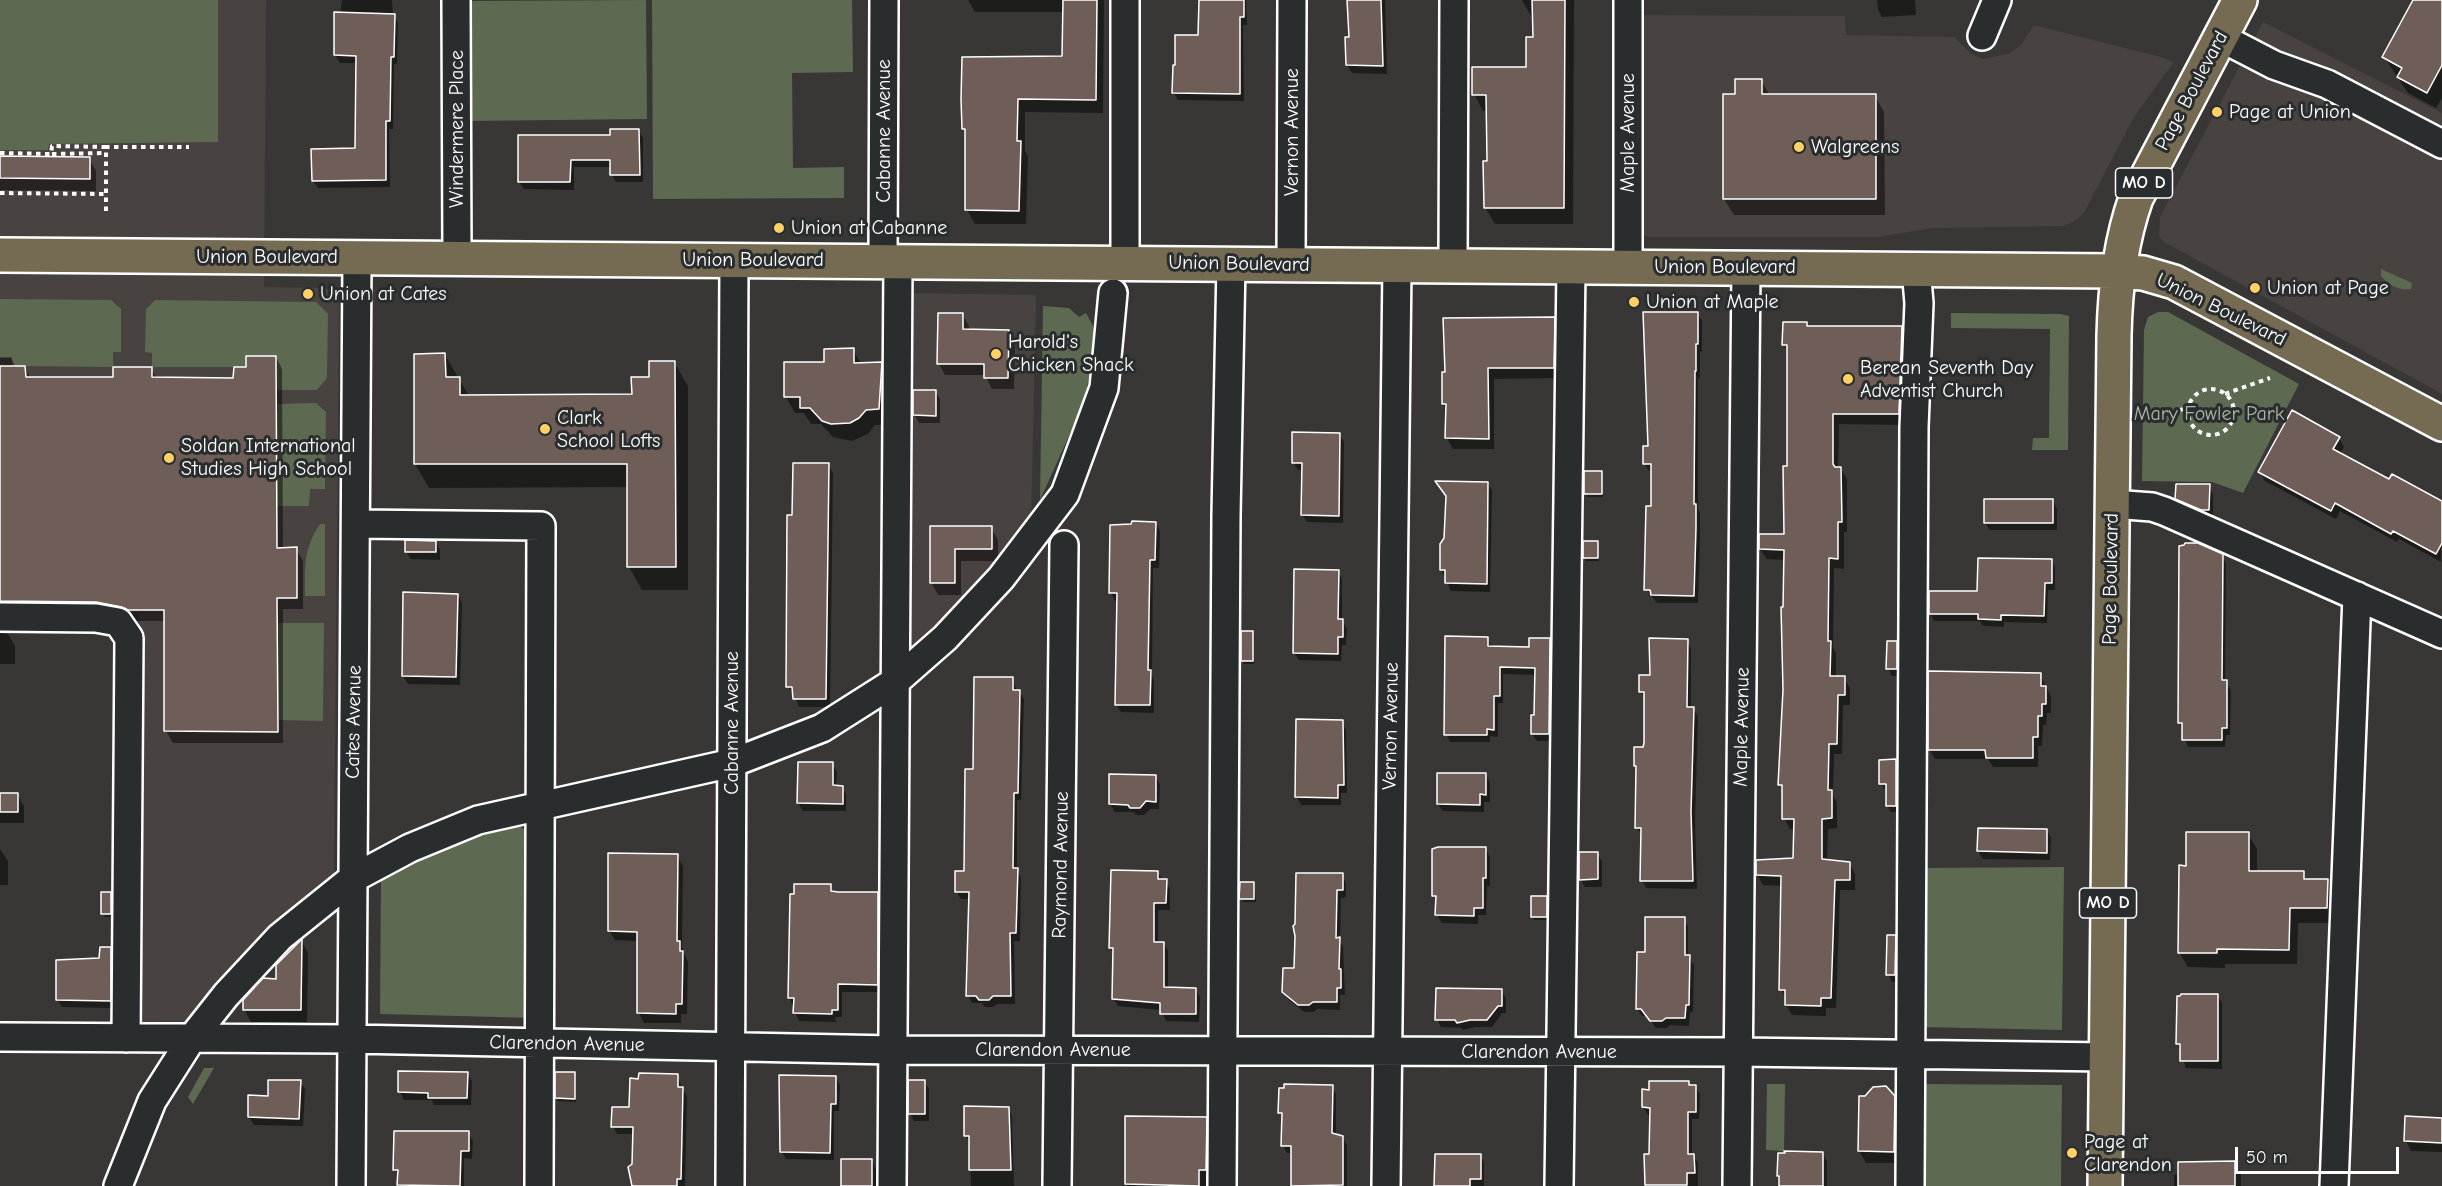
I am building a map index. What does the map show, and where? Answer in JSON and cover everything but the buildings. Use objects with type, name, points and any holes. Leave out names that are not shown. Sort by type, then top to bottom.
[{"type":"main road","name":"Page Boulevard","points":[[2105,1186],[2114,315],[2117,271],[2126,226],[2136,198],[2240,0]]},
{"type":"main road","name":"Union Boulevard","points":[[0,255],[2117,271],[2143,273],[2174,282],[2442,424]]},
{"type":"street","name":"Windermere Place","points":[[456,0],[457,258]]},
{"type":"street","name":"Cabanne Avenue","points":[[884,0],[891,261],[896,681],[892,1186]]},
{"type":"street","points":[[1125,0],[1125,263]]},
{"type":"street","name":"Vernon Avenue","points":[[1292,0],[1292,264]]},
{"type":"street","points":[[1453,265],[1454,0]]},
{"type":"street","name":"Maple Avenue","points":[[1628,0],[1628,267]]},
{"type":"street","points":[[1982,36],[1997,0]]},
{"type":"street","points":[[2220,37],[2274,65],[2327,84],[2442,144]]},
{"type":"street","name":"Cates Avenue","points":[[351,1186],[357,258]]},
{"type":"street","name":"Cabanne Avenue","points":[[730,1186],[734,260]]},
{"type":"street","points":[[1222,1186],[1226,515],[1231,264]]},
{"type":"street","name":"Vernon Avenue","points":[[1386,1186],[1397,266]]},
{"type":"street","points":[[1559,1186],[1571,267]]},
{"type":"street","name":"Maple Avenue","points":[[1737,1186],[1746,268]]},
{"type":"street","points":[[1910,1186],[1914,439],[1919,303],[1916,269]]},
{"type":"street","points":[[118,1186],[152,1101],[192,1038],[226,995],[280,937],[352,879],[410,848],[478,820],[732,763],[822,728],[896,681],[945,638],[1001,578],[1065,494],[1104,388],[1113,293]]},
{"type":"street","points":[[2112,504],[2152,507],[2164,511],[2442,634]]},
{"type":"street","points":[[356,524],[541,526],[542,805],[539,1186]]},
{"type":"street","name":"Raymond Avenue","points":[[1057,1186],[1064,545]]},
{"type":"street","points":[[2334,1186],[2356,596]]},
{"type":"street","points":[[0,617],[96,618],[118,622],[129,638],[126,1038]]},
{"type":"street","name":"Clarendon Avenue","points":[[0,1037],[352,1039],[893,1050],[1739,1052],[2107,1057]]},
{"type":"path","points":[[51,154],[52,146],[189,147]]},
{"type":"path","points":[[106,147],[106,211]]},
{"type":"path","points":[[0,153],[106,153]]},
{"type":"path","points":[[0,194],[106,194]]},
{"type":"path","points":[[2225,394],[2270,378]]},
{"type":"path","points":[[2213,389],[2225,394],[2231,401],[2233,416],[2226,429],[2220,433],[2206,435],[2199,431],[2190,420],[2189,407],[2193,398],[2205,390],[2213,389]]},
{"type":"path","points":[[2153,419],[2189,407]]},
{"type":"shaded area","name":"Soldan International Studies High School","points":[[0,0],[266,0],[264,287],[324,288],[336,296],[339,304],[334,881],[190,1021],[133,1022],[139,613],[0,611]]},
{"type":"shaded area","points":[[1641,15],[1845,16],[1846,35],[1954,37],[1971,54],[1983,59],[2008,54],[2020,46],[2034,25],[2174,62],[2134,117],[2085,211],[2076,220],[2064,226],[1933,228],[1878,237],[1649,237],[1643,235],[1639,228]]},
{"type":"shaded area","points":[[2263,22],[2442,113],[2442,394],[2164,242],[2159,236],[2160,217]]},
{"type":"shaded area","points":[[908,293],[1036,295],[1031,523],[981,586],[914,650],[908,649]]},
{"type":"green space","points":[[0,0],[218,0],[218,142],[49,144],[48,150],[0,150]]},
{"type":"green space","points":[[646,0],[647,119],[467,121],[465,1]]},
{"type":"green space","points":[[652,0],[852,0],[853,72],[792,73],[793,168],[844,167],[844,198],[653,199]]},
{"type":"green space","points":[[2381,269],[2412,283],[2411,289],[2390,285],[2381,276]]},
{"type":"green space","points":[[0,299],[111,300],[121,309],[121,352],[113,352],[113,367],[12,366],[12,357],[0,357]]},
{"type":"green space","points":[[155,300],[316,302],[328,314],[327,378],[317,390],[277,390],[276,356],[247,356],[246,367],[152,367],[152,353],[145,352],[146,309]]},
{"type":"green space","points":[[1043,306],[1069,308],[1079,317],[1086,313],[1093,326],[1096,342],[1087,387],[1078,416],[1040,500]]},
{"type":"green space","name":"Mary Fowler Park","points":[[2158,312],[2168,312],[2299,384],[2243,493],[2212,482],[2142,481],[2144,330],[2148,317]]},
{"type":"green space","points":[[1951,313],[2069,316],[2068,450],[2032,450],[2033,438],[2049,438],[2050,329],[1951,328]]},
{"type":"green space","points":[[316,403],[326,412],[325,489],[310,489],[309,506],[277,506],[277,404]]},
{"type":"green space","points":[[320,524],[325,524],[325,596],[305,596],[305,567],[308,550]]},
{"type":"green space","points":[[277,623],[324,623],[323,721],[277,720]]},
{"type":"green space","points":[[511,823],[528,833],[536,1018],[380,1014],[381,877],[440,845]]},
{"type":"green space","points":[[2064,867],[2062,1030],[1919,1027],[1920,868]]},
{"type":"green space","points":[[204,1068],[214,1068],[193,1104],[188,1097]]},
{"type":"green space","points":[[1767,1084],[1785,1084],[1784,1151],[1766,1150]]},
{"type":"green space","points":[[1920,1084],[2062,1085],[2061,1186],[1917,1186]]},
{"type":"place","name":"Page at Union","points":[[2217,112]]},
{"type":"place","name":"Walgreens","points":[[1799,147]]},
{"type":"place","name":"Union at Cabanne","points":[[779,228]]},
{"type":"place","name":"Union at Page","points":[[2255,288]]},
{"type":"place","name":"Union at Cates","points":[[308,294]]},
{"type":"place","name":"Union at Maple","points":[[1634,302]]},
{"type":"place","name":"Harold's Chicken Shack","points":[[996,354]]},
{"type":"place","name":"Berean Seventh Day Adventist Church","points":[[1848,379]]},
{"type":"place","name":"Clark School Lofts","points":[[545,429]]},
{"type":"place","name":"Soldan International Studies High School","points":[[169,458]]},
{"type":"place","name":"Page at Clarendon","points":[[2072,1153]]}]
